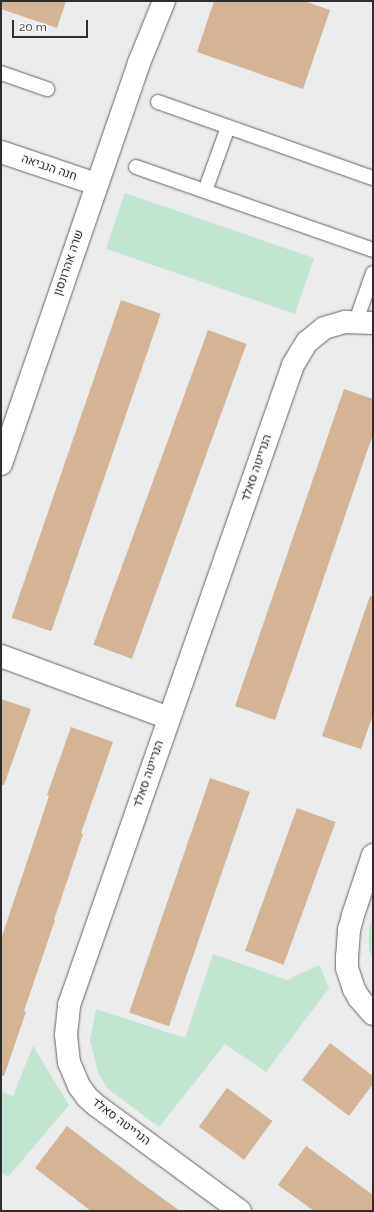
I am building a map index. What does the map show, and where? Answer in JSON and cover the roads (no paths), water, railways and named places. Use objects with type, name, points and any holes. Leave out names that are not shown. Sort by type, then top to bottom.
[{"type":"street","name":"שרה אהרונסון","points":[[139,63],[149,1]]},
{"type":"street","name":"שרה אהרונסון","points":[[2,459],[96,184],[139,63],[164,1]]},
{"type":"street","name":"חנה הנביאה","points":[[1,152],[96,184]]},
{"type":"street","name":"הנרייטה סאלד","points":[[240,1211],[97,1106],[79,1086],[73,1075],[67,1050],[67,1021],[73,989],[293,365],[299,352],[315,334],[334,324],[364,322]]},
{"type":"street","points":[[1,656],[169,718]]},
{"type":"street","points":[[373,855],[353,915],[347,943],[346,956],[347,968],[354,989],[359,998],[373,1014]]},
{"type":"lane","points":[[1,73],[47,89]]},
{"type":"lane","points":[[158,102],[373,178]]},
{"type":"lane","points":[[205,191],[228,127]]},
{"type":"lane","points":[[136,167],[373,250]]},
{"type":"lane","points":[[364,322],[373,273]]}]
